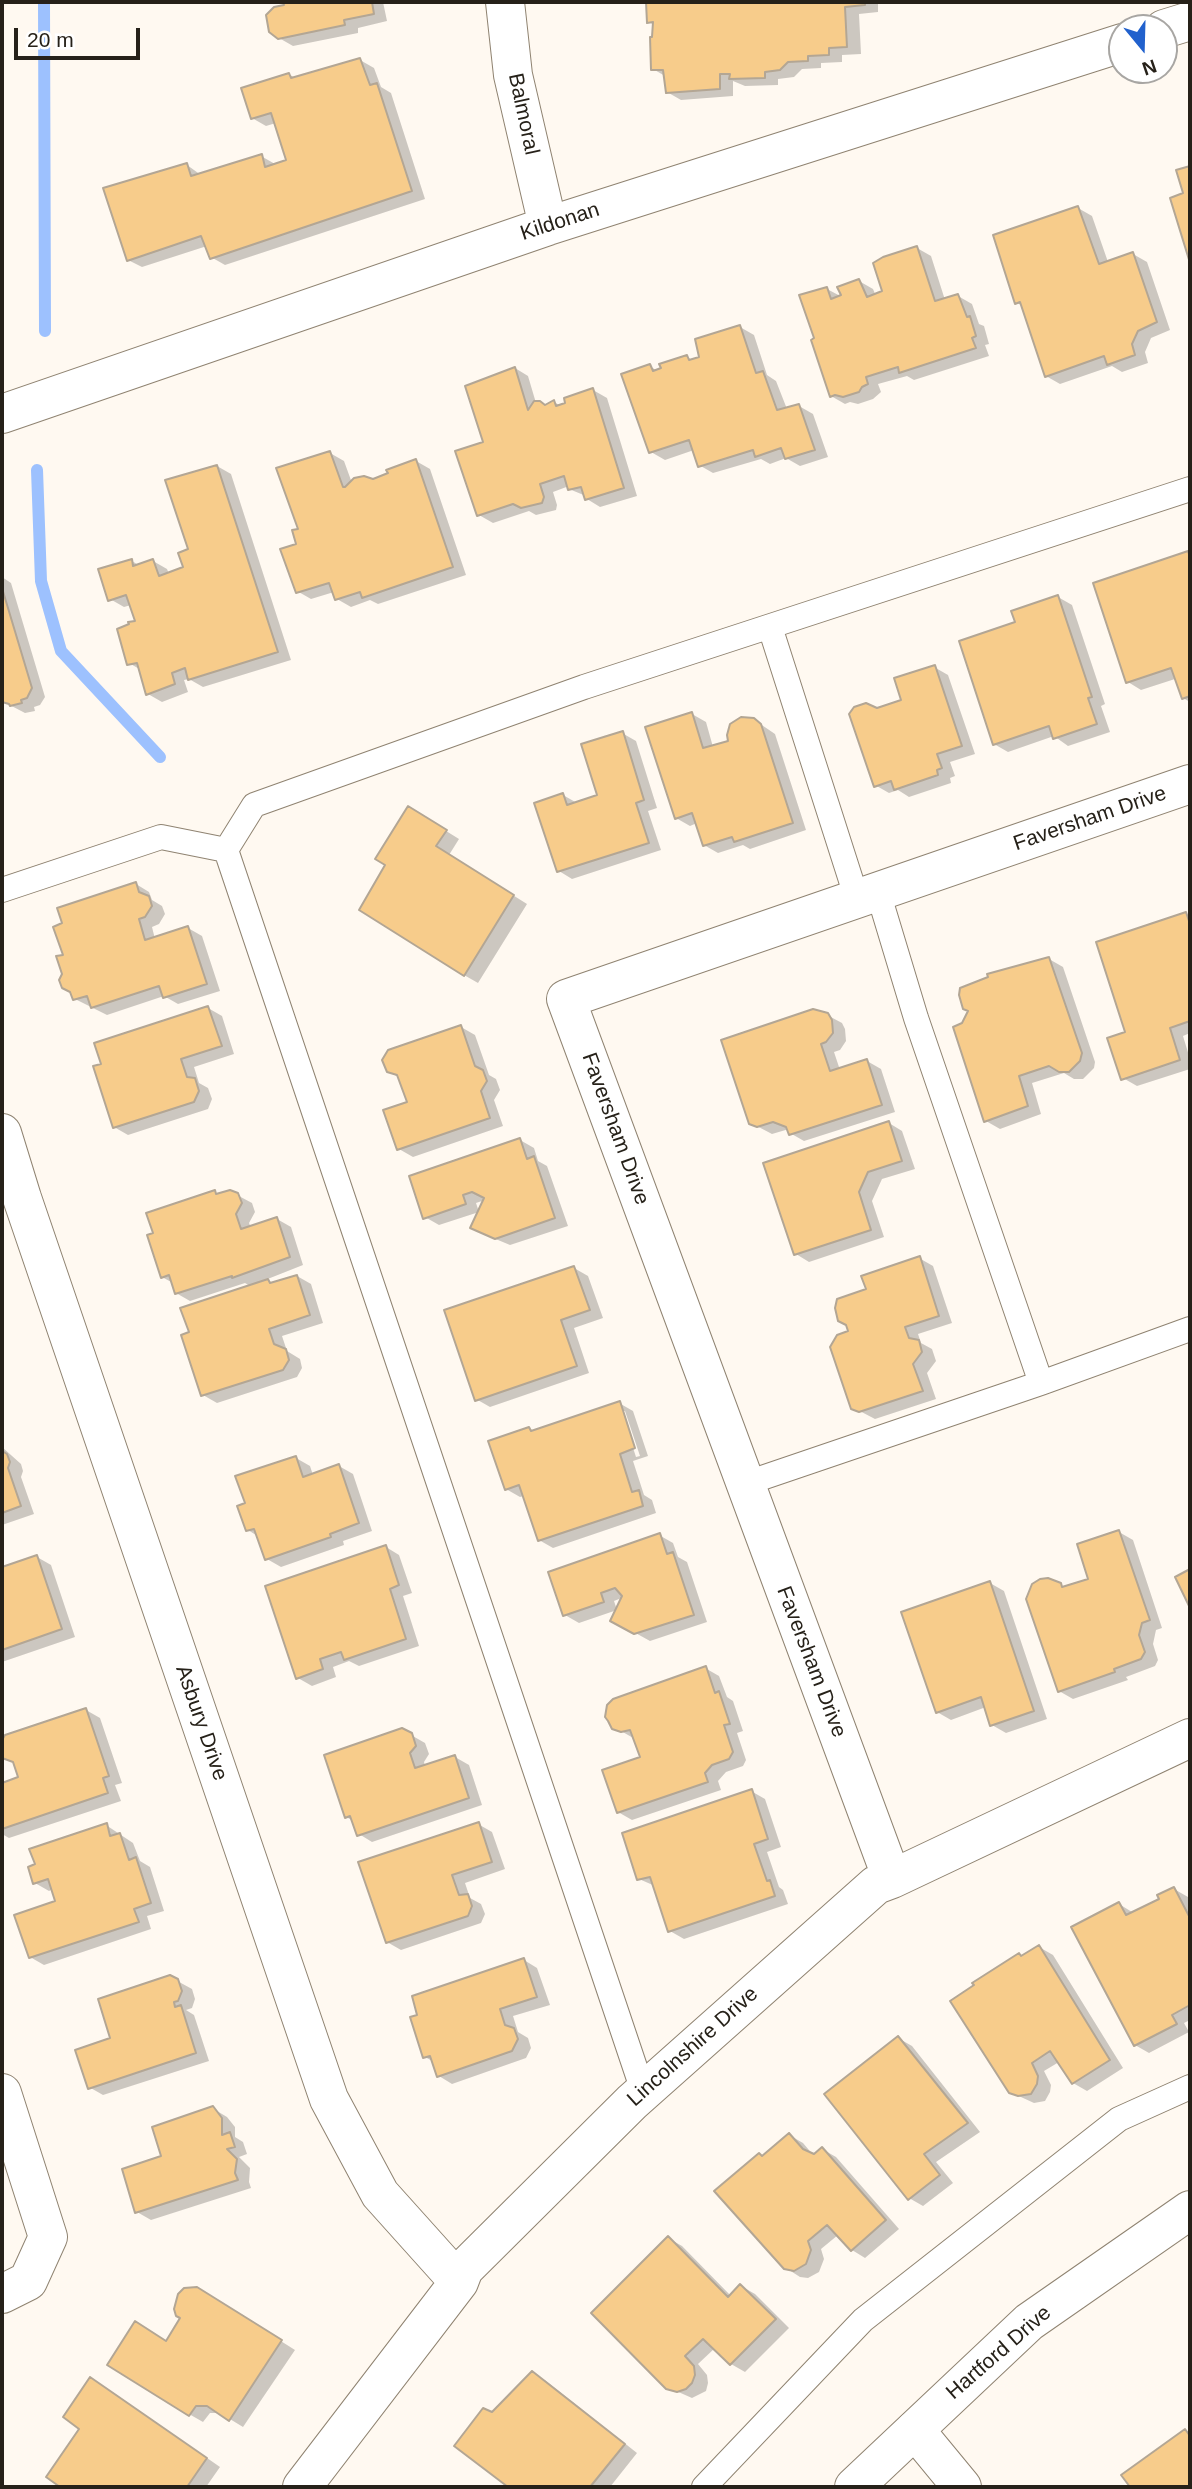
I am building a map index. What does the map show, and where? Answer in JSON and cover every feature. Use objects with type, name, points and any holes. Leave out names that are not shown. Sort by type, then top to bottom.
[{"type":"street","name":"Balmoral","points":[[505,2],[513,75],[548,226]]},
{"type":"street","name":"Kildonan","points":[[2,414],[548,226],[1108,47]]},
{"type":"street","name":"Faversham Drive","points":[[892,1879],[566,999],[1189,788]]},
{"type":"street","name":"Asbury Drive","points":[[2,1133],[12,1201],[329,2099],[380,2193],[459,2282]]},
{"type":"street","name":"Lincolnshire Drive","points":[[302,2487],[459,2282],[464,2269],[643,2091],[876,1885],[1190,1738]]},
{"type":"street","points":[[2,2093],[48,2236],[28,2281],[2,2294]]},
{"type":"street","name":"Hartford Drive","points":[[854,2487],[1029,2322],[1190,2210]]},
{"type":"street","points":[[915,2430],[962,2487]]},
{"type":"lane","points":[[226,850],[254,805],[584,687],[1190,489]]},
{"type":"lane","points":[[770,627],[867,895],[916,1018],[1041,1383]]},
{"type":"lane","points":[[2,890],[161,836],[226,850]]},
{"type":"lane","points":[[226,850],[643,2091]]},
{"type":"lane","points":[[744,1484],[1190,1329]]},
{"type":"lane","points":[[704,2487],[863,2320],[1119,2119],[1190,2087]]},
{"type":"building","points":[[283,2],[372,2],[374,14],[344,20],[345,25],[278,39],[269,32],[266,15],[274,7],[284,5]]},
{"type":"building","points":[[646,2],[865,2],[865,5],[845,7],[847,47],[829,48],[829,55],[808,56],[808,61],[788,62],[780,70],[765,72],[765,78],[729,79],[730,74],[720,74],[720,89],[666,93],[663,70],[651,70],[650,37],[653,22],[647,23]]},
{"type":"building","points":[[360,58],[370,85],[377,83],[412,191],[210,259],[201,236],[127,261],[103,188],[187,163],[191,176],[262,154],[265,167],[286,160],[271,113],[251,119],[241,88],[289,73],[291,78]]},
{"type":"building","points":[[1190,166],[1190,263],[1170,198],[1183,193],[1176,170]]},
{"type":"building","points":[[1078,206],[1099,264],[1133,252],[1157,322],[1138,331],[1132,344],[1135,355],[1107,365],[1104,356],[1045,377],[1020,302],[1015,304],[993,235]]},
{"type":"building","points":[[917,246],[935,301],[958,294],[967,317],[970,316],[976,336],[972,338],[976,348],[899,373],[898,367],[866,377],[868,384],[859,392],[843,397],[830,397],[799,295],[827,287],[831,299],[841,295],[837,287],[859,279],[867,297],[882,291],[873,263]]},
{"type":"building","points":[[740,325],[756,373],[763,371],[777,410],[799,404],[815,450],[785,459],[781,448],[755,457],[753,450],[698,467],[689,440],[649,453],[621,374],[650,364],[653,371],[661,368],[659,364],[687,355],[689,360],[699,357],[695,339]]},
{"type":"building","points":[[515,367],[528,410],[534,401],[545,405],[554,400],[556,406],[565,403],[564,398],[593,388],[624,488],[585,500],[581,487],[568,490],[564,476],[540,484],[544,497],[542,503],[521,508],[513,504],[477,516],[455,451],[483,442],[465,386]]},
{"type":"building","points":[[330,451],[343,487],[354,478],[364,476],[373,479],[388,473],[386,470],[416,459],[453,567],[362,598],[360,592],[335,600],[329,583],[296,593],[280,549],[296,544],[292,530],[298,529],[276,468]]},
{"type":"building","points":[[217,465],[278,652],[188,680],[185,668],[172,673],[175,684],[146,695],[137,663],[127,665],[117,629],[135,621],[126,595],[108,601],[98,569],[132,559],[133,566],[153,559],[159,576],[183,567],[178,553],[188,549],[165,480]]},
{"type":"building","points":[[1188,551],[1190,696],[1182,699],[1171,668],[1126,683],[1093,583]]},
{"type":"building","points":[[2,588],[32,688],[27,698],[21,700],[22,703],[10,706],[2,702]]},
{"type":"building","points":[[1058,595],[1092,697],[1088,698],[1097,724],[1053,739],[1049,726],[993,745],[959,641],[1015,622],[1011,611]]},
{"type":"building","points":[[935,665],[962,746],[937,754],[942,768],[937,770],[938,775],[894,790],[891,781],[874,787],[849,714],[854,707],[866,703],[877,708],[901,700],[894,678]]},
{"type":"building","points":[[692,712],[703,748],[728,741],[730,724],[741,717],[754,718],[761,724],[793,823],[734,842],[732,837],[703,846],[692,813],[675,819],[645,727]]},
{"type":"building","points":[[623,731],[644,800],[636,803],[649,843],[557,872],[534,803],[563,793],[567,805],[597,795],[581,744]]},
{"type":"building","points":[[408,806],[447,830],[436,846],[514,895],[464,976],[359,910],[385,865],[375,859]]},
{"type":"building","points":[[136,882],[139,892],[149,896],[152,906],[145,917],[139,919],[145,940],[188,926],[207,984],[163,998],[159,986],[91,1008],[87,996],[73,1000],[70,992],[62,988],[59,980],[62,974],[56,956],[63,955],[53,927],[62,923],[57,908]]},
{"type":"building","points":[[1186,912],[1190,924],[1190,1021],[1170,1028],[1180,1060],[1121,1080],[1107,1038],[1125,1032],[1096,942]]},
{"type":"building","points":[[1049,957],[1082,1053],[1080,1061],[1069,1072],[1059,1072],[1049,1066],[1019,1076],[1028,1106],[984,1122],[953,1027],[962,1023],[968,1011],[963,1009],[960,988],[988,977],[987,974]]},
{"type":"building","points":[[208,1006],[222,1046],[181,1059],[187,1077],[195,1078],[199,1091],[194,1102],[113,1128],[93,1066],[101,1064],[94,1043]]},
{"type":"building","points":[[813,1009],[828,1013],[832,1020],[833,1033],[821,1044],[830,1071],[867,1059],[882,1105],[789,1135],[786,1127],[773,1122],[757,1127],[749,1124],[721,1040]]},
{"type":"building","points":[[461,1025],[475,1066],[483,1070],[487,1081],[481,1091],[490,1118],[397,1150],[383,1110],[407,1102],[397,1075],[387,1072],[382,1060],[388,1050]]},
{"type":"building","points":[[889,1121],[902,1161],[868,1172],[859,1192],[871,1230],[794,1255],[763,1163]]},
{"type":"building","points":[[520,1138],[527,1159],[534,1156],[555,1218],[495,1239],[470,1228],[484,1198],[472,1192],[463,1195],[466,1204],[423,1219],[409,1176]]},
{"type":"building","points":[[215,1190],[216,1194],[230,1190],[238,1193],[242,1203],[236,1214],[241,1229],[277,1217],[290,1257],[232,1278],[175,1294],[169,1275],[161,1278],[147,1235],[153,1233],[146,1213]]},
{"type":"building","points":[[920,1256],[939,1316],[905,1327],[909,1338],[919,1340],[922,1352],[913,1364],[923,1391],[859,1412],[851,1409],[830,1347],[837,1335],[848,1331],[846,1325],[838,1321],[835,1308],[837,1299],[866,1289],[861,1276]]},
{"type":"building","points":[[574,1266],[590,1310],[561,1320],[577,1366],[475,1401],[444,1310]]},
{"type":"building","points":[[297,1275],[310,1315],[269,1329],[274,1344],[286,1349],[289,1360],[283,1370],[201,1396],[181,1335],[189,1332],[180,1308],[268,1279],[270,1283]]},
{"type":"building","points":[[620,1401],[635,1448],[620,1454],[632,1492],[639,1490],[643,1506],[538,1541],[519,1485],[505,1490],[488,1441],[529,1427],[531,1431]]},
{"type":"building","points":[[2,1451],[7,1454],[10,1462],[8,1468],[21,1506],[2,1513]]},
{"type":"building","points":[[296,1456],[303,1477],[339,1464],[359,1523],[330,1534],[331,1537],[265,1560],[254,1529],[246,1531],[237,1506],[245,1503],[235,1476]]},
{"type":"building","points":[[1119,1530],[1150,1620],[1142,1623],[1139,1635],[1145,1652],[1141,1659],[1114,1669],[1115,1672],[1058,1692],[1026,1599],[1032,1584],[1040,1579],[1048,1578],[1061,1583],[1062,1587],[1088,1579],[1077,1544]]},
{"type":"building","points":[[660,1533],[667,1554],[673,1552],[694,1615],[634,1634],[610,1621],[622,1596],[615,1588],[601,1593],[604,1602],[563,1616],[548,1572]]},
{"type":"building","points":[[386,1545],[399,1585],[390,1589],[406,1639],[344,1660],[341,1652],[320,1659],[323,1669],[296,1679],[265,1586]]},
{"type":"building","points":[[37,1555],[62,1629],[2,1650],[2,1567]]},
{"type":"building","points":[[1190,1569],[1190,1608],[1175,1577]]},
{"type":"building","points":[[990,1581],[1034,1711],[990,1726],[981,1697],[936,1713],[901,1612]]},
{"type":"building","points":[[706,1666],[715,1693],[719,1691],[730,1724],[724,1725],[733,1752],[729,1759],[712,1765],[705,1773],[708,1782],[617,1813],[602,1770],[640,1757],[630,1730],[621,1732],[612,1729],[605,1717],[607,1705],[613,1699]]},
{"type":"building","points":[[86,1708],[109,1776],[103,1778],[108,1793],[2,1829],[2,1783],[18,1777],[13,1762],[2,1758],[2,1740],[5,1735]]},
{"type":"building","points":[[402,1728],[412,1733],[416,1746],[410,1753],[415,1768],[455,1755],[469,1798],[357,1836],[350,1816],[345,1818],[324,1755]]},
{"type":"building","points":[[752,1789],[768,1839],[754,1844],[775,1896],[668,1932],[650,1877],[637,1880],[622,1833]]},
{"type":"building","points":[[479,1822],[492,1862],[452,1875],[459,1895],[468,1894],[472,1906],[468,1916],[386,1943],[358,1862]]},
{"type":"building","points":[[107,1823],[110,1836],[120,1833],[129,1860],[136,1857],[151,1903],[134,1909],[139,1922],[29,1958],[14,1915],[55,1901],[48,1879],[33,1884],[28,1867],[35,1864],[29,1849]]},
{"type":"building","points":[[1174,1887],[1190,1918],[1190,2005],[1172,2015],[1177,2024],[1134,2046],[1071,1927],[1119,1902],[1126,1915],[1159,1899],[1157,1895]]},
{"type":"building","points":[[1039,1945],[1110,2060],[1072,2084],[1050,2051],[1032,2063],[1038,2076],[1031,2094],[1018,2096],[1009,2093],[950,2001],[974,1985],[972,1983],[1019,1953],[1021,1956]]},
{"type":"building","points":[[524,1958],[537,1997],[500,2009],[505,2025],[514,2028],[518,2039],[512,2051],[437,2077],[430,2056],[423,2058],[410,2017],[417,2015],[412,1996]]},
{"type":"building","points":[[170,1975],[178,1979],[182,1991],[178,2001],[174,2002],[175,2007],[181,2005],[196,2053],[88,2089],[75,2050],[110,2038],[98,1999]]},
{"type":"building","points":[[898,2036],[968,2123],[924,2154],[940,2175],[908,2200],[824,2094]]},
{"type":"building","points":[[213,2106],[222,2118],[222,2135],[230,2132],[235,2147],[227,2149],[237,2159],[235,2173],[238,2180],[135,2213],[122,2169],[161,2156],[152,2127]]},
{"type":"building","points":[[789,2133],[803,2149],[814,2154],[822,2147],[886,2220],[851,2251],[827,2225],[808,2241],[811,2250],[806,2264],[794,2271],[784,2269],[714,2191],[759,2153],[762,2156]]},
{"type":"building","points":[[668,2236],[728,2297],[740,2284],[776,2319],[730,2365],[703,2339],[685,2356],[694,2366],[692,2383],[677,2392],[666,2389],[591,2313]]},
{"type":"building","points":[[197,2287],[282,2340],[229,2421],[207,2406],[196,2406],[189,2416],[107,2365],[135,2321],[166,2341],[180,2318],[176,2316],[174,2309],[178,2294],[184,2288]]},
{"type":"building","points":[[532,2371],[625,2444],[590,2487],[508,2487],[454,2446],[483,2408],[492,2412]]},
{"type":"building","points":[[90,2377],[207,2458],[187,2487],[60,2487],[46,2477],[79,2429],[63,2417]]},
{"type":"building","points":[[1185,2429],[1190,2436],[1190,2487],[1130,2487],[1121,2475]]},
{"type":"waterway","points":[[44,2],[45,331]]},
{"type":"waterway","points":[[37,470],[41,581],[61,651],[160,757]]}]
